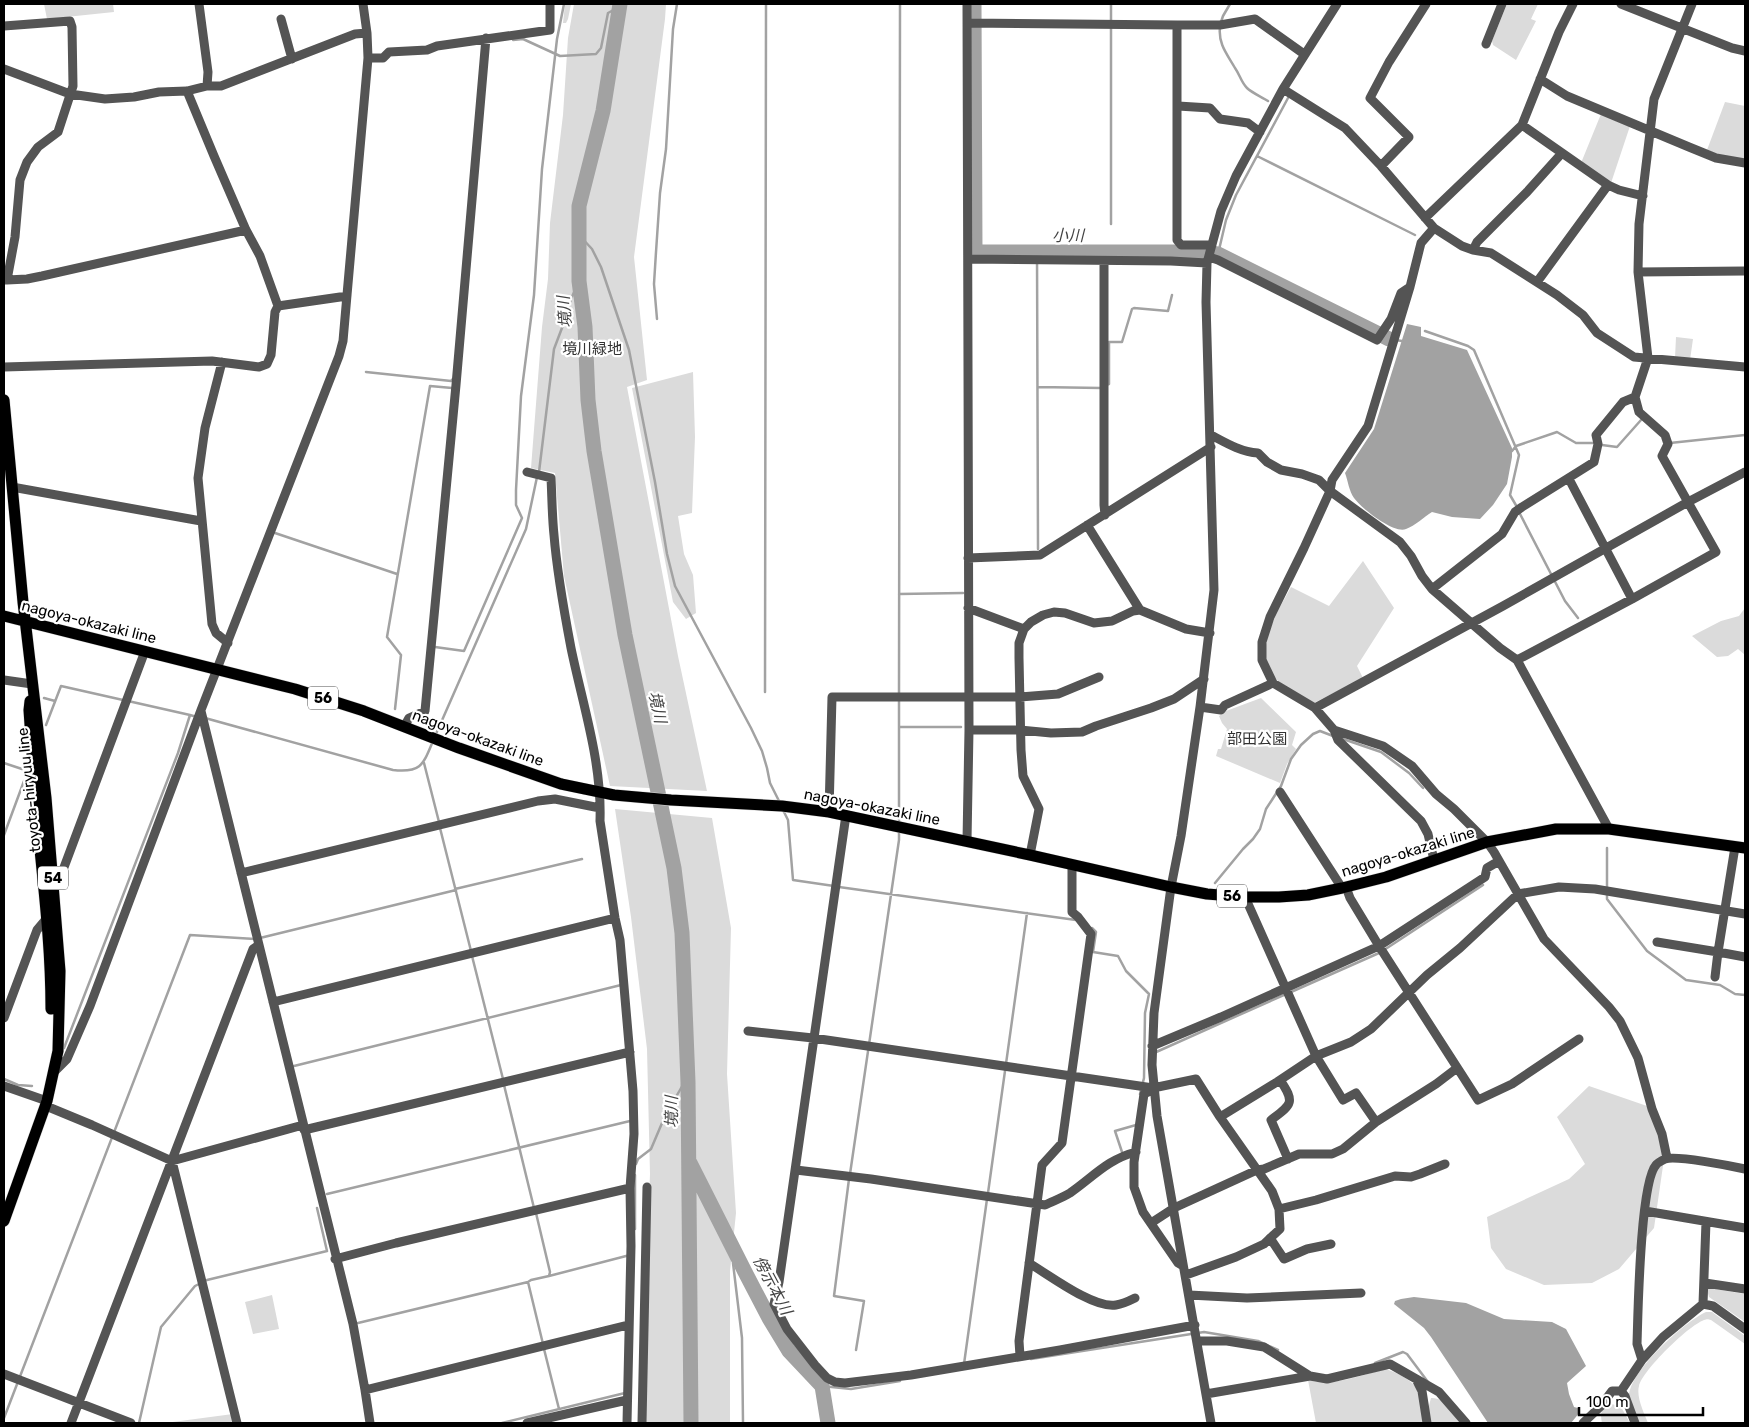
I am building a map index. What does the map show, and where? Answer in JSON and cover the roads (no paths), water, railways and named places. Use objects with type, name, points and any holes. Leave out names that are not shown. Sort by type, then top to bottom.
[{"type":"main road","name":"toyota-hiryuu line","points":[[4,400],[32,684],[37,711],[60,971],[58,1051],[46,1104],[4,1221]]},
{"type":"main road","name":"nagoya-okazaki line","points":[[4,616],[295,689],[364,711],[561,784],[614,795],[782,806],[829,812],[1207,894],[1246,897],[1308,894],[1344,888],[1386,877],[1487,842],[1556,829],[1609,829],[1740,847]]},
{"type":"main road","name":"toyota-hiryuu line","points":[[32,684],[29,710],[35,798],[48,918],[51,968],[51,1060],[53,1073]]},
{"type":"street","points":[[199,4],[208,72],[207,86]]},
{"type":"street","points":[[53,1073],[67,1059],[90,1006],[216,670],[334,372],[343,341],[368,58],[368,33],[363,4]]},
{"type":"street","points":[[368,58],[383,58],[389,52],[426,50],[437,46],[486,38],[550,30],[550,4]]},
{"type":"street","points":[[967,4],[969,697],[967,841]]},
{"type":"street","points":[[1211,1423],[1153,1089],[1152,1046],[1154,1013],[1171,887],[1181,836],[1200,708],[1214,590],[1206,302],[1210,254],[1221,211],[1236,176],[1283,89],[1337,4]]},
{"type":"street","points":[[1486,44],[1502,4]]},
{"type":"street","points":[[1425,218],[1522,125],[1559,32],[1574,4]]},
{"type":"street","points":[[1621,4],[1732,48],[1745,50]]},
{"type":"street","points":[[1517,660],[1716,552],[1662,456],[1668,444],[1665,435],[1639,412],[1635,397],[1648,358],[1638,272],[1639,224],[1649,130],[1654,99],[1692,4]]},
{"type":"street","points":[[1381,166],[1409,137],[1370,98],[1389,62],[1424,5]]},
{"type":"street","points":[[281,19],[292,59]]},
{"type":"street","points":[[967,23],[1220,25],[1255,19],[1304,54]]},
{"type":"street","points":[[4,26],[70,21],[72,27],[73,76],[73,86],[58,132],[38,147],[27,162],[20,180],[15,237],[5,280],[42,276],[246,230]]},
{"type":"street","points":[[1177,24],[1177,240],[1181,245],[1210,254],[1218,260],[1376,340],[1391,319],[1401,293],[1410,287]]},
{"type":"street","points":[[4,69],[70,94],[105,99],[187,91],[207,86],[221,86],[355,34],[368,33]]},
{"type":"street","points":[[404,727],[409,718],[425,711],[486,38]]},
{"type":"street","points":[[1540,79],[1567,96],[1716,158],[1745,164]]},
{"type":"street","points":[[1283,89],[1346,128],[1434,228],[1462,246],[1491,254],[1558,295],[1583,315],[1599,335],[1634,357],[1745,367]]},
{"type":"street","points":[[4,367],[222,362],[259,367],[267,364],[271,355],[275,312],[278,306],[260,256],[246,230],[201,128],[187,91]]},
{"type":"street","points":[[1178,106],[1210,108],[1220,119],[1248,123],[1260,132]]},
{"type":"street","points":[[1522,125],[1608,185],[1643,196]]},
{"type":"street","points":[[1473,250],[1476,242],[1527,192],[1562,152]]},
{"type":"street","points":[[1537,282],[1608,185]]},
{"type":"street","points":[[1434,228],[1421,243],[1410,287],[1368,426],[1332,480],[1330,491],[1270,617],[1262,642],[1262,660],[1273,683],[1314,708],[1334,730],[1338,740],[1421,821],[1428,834],[1434,860]]},
{"type":"street","points":[[968,259],[1104,261],[1210,254]]},
{"type":"street","points":[[1104,261],[1105,515]]},
{"type":"street","points":[[1638,272],[1745,271]]},
{"type":"street","points":[[278,306],[347,296]]},
{"type":"street","points":[[222,362],[205,428],[198,478],[212,624],[216,633],[228,643]]},
{"type":"street","points":[[1432,589],[1502,534],[1516,512],[1522,507],[1594,462],[1598,444],[1596,435],[1624,402],[1635,397]]},
{"type":"street","points":[[1211,435],[1248,452],[1258,453],[1267,462],[1281,470],[1319,480],[1330,491],[1400,542],[1432,589],[1500,648],[1517,660],[1609,829]]},
{"type":"street","points":[[968,558],[1040,555],[1211,447]]},
{"type":"street","points":[[1314,708],[1745,472]]},
{"type":"street","points":[[528,473],[551,478],[554,536],[561,594],[571,650],[593,741],[600,821],[620,940],[633,1091],[634,1134],[630,1188],[626,1423]]},
{"type":"street","points":[[1569,479],[1632,599]]},
{"type":"street","points":[[12,488],[201,521]]},
{"type":"street","points":[[1087,525],[1140,610]]},
{"type":"street","points":[[968,608],[1024,629]]},
{"type":"street","points":[[1030,855],[1039,809],[1024,776],[1020,730],[1020,643],[1024,629],[1031,622],[1054,612],[1094,623],[1112,621],[1133,611],[1140,610],[1186,629],[1210,632]]},
{"type":"street","points":[[53,876],[63,870],[145,651]]},
{"type":"street","points":[[829,812],[832,697],[1020,698],[1058,694],[1099,677]]},
{"type":"street","points":[[969,730],[1020,730],[1052,733],[1082,732],[1174,699],[1204,679]]},
{"type":"street","points":[[4,680],[32,684]]},
{"type":"street","points":[[1200,708],[1221,710],[1225,705],[1273,683]]},
{"type":"street","points":[[201,710],[352,1324],[370,1423]]},
{"type":"street","points":[[1334,730],[1383,746],[1412,766],[1436,794],[1487,842],[1544,939],[1620,1021],[1638,1058],[1652,1109],[1662,1134],[1667,1158]]},
{"type":"street","points":[[1280,792],[1344,888],[1478,1100],[1512,1084],[1579,1039]]},
{"type":"street","points":[[241,873],[538,801],[555,799],[600,808]]},
{"type":"street","points":[[846,815],[813,1038],[796,1170],[774,1304],[787,1329],[804,1353],[827,1378],[835,1382],[856,1382],[911,1375],[1195,1325]]},
{"type":"street","points":[[1715,977],[1725,910],[1740,847]]},
{"type":"street","points":[[1152,1046],[1221,1018],[1379,946],[1486,877],[1487,868],[1499,862]]},
{"type":"street","points":[[1020,1356],[1019,1341],[1042,1165],[1062,1143],[1091,934],[1072,912],[1072,865]]},
{"type":"street","points":[[1220,1117],[1316,1056],[1351,1042],[1371,1029],[1518,894],[1559,887],[1595,890],[1745,914]]},
{"type":"street","points":[[1246,897],[1316,1056],[1343,1100],[1356,1093],[1376,1122]]},
{"type":"street","points":[[4,1018],[37,930],[48,918]]},
{"type":"street","points":[[273,1002],[615,918]]},
{"type":"street","points":[[1657,942],[1745,957]]},
{"type":"street","points":[[71,1423],[253,949],[259,945]]},
{"type":"street","points":[[748,1031],[813,1038],[1071,1075],[1153,1089]]},
{"type":"street","points":[[4,1086],[172,1161],[303,1128],[630,1052]]},
{"type":"street","points":[[1151,1223],[1174,1208],[1258,1170],[1299,1154],[1332,1154],[1343,1149],[1376,1122],[1436,1084],[1457,1068]]},
{"type":"street","points":[[1196,1079],[1272,1191],[1279,1209],[1280,1229],[1264,1244],[1243,1254],[1184,1270],[1178,1264],[1144,1212],[1134,1187],[1133,1177],[1144,1094],[1153,1089],[1196,1079]]},
{"type":"street","points":[[1280,1080],[1289,1093],[1290,1104],[1288,1108],[1271,1120],[1288,1159]]},
{"type":"street","points":[[796,1170],[871,1179],[1045,1205],[1069,1193],[1121,1155],[1136,1152]]},
{"type":"street","points":[[1642,1360],[1637,1344],[1645,1211],[1649,1180],[1656,1166],[1667,1158],[1703,1161],[1745,1169]]},
{"type":"street","points":[[172,1161],[237,1423]]},
{"type":"street","points":[[1279,1209],[1395,1176],[1411,1177],[1445,1164]]},
{"type":"street","points":[[642,1423],[647,1187]]},
{"type":"street","points":[[335,1260],[406,1241],[630,1188]]},
{"type":"street","points":[[1645,1211],[1745,1228]]},
{"type":"street","points":[[1703,1304],[1706,1222]]},
{"type":"street","points":[[1270,1238],[1284,1259],[1306,1249],[1331,1244]]},
{"type":"street","points":[[1029,1263],[1085,1297],[1104,1305],[1116,1305],[1135,1298]]},
{"type":"street","points":[[1705,1283],[1745,1289]]},
{"type":"street","points":[[1189,1295],[1248,1298],[1361,1293]]},
{"type":"street","points":[[1621,1392],[1642,1360],[1663,1337],[1703,1304]]},
{"type":"street","points":[[1703,1304],[1713,1306],[1745,1329]]},
{"type":"street","points":[[365,1390],[628,1325]]},
{"type":"street","points":[[1198,1341],[1227,1341],[1264,1347],[1310,1376]]},
{"type":"street","points":[[1206,1394],[1310,1376],[1327,1379],[1390,1364],[1439,1392],[1466,1423]]},
{"type":"street","points":[[4,1374],[131,1423]]},
{"type":"street","points":[[1416,1379],[1422,1391],[1427,1423]]},
{"type":"street","points":[[1583,1423],[1601,1406],[1612,1391],[1621,1392],[1625,1396],[1635,1423]]},
{"type":"street","points":[[527,1423],[627,1400]]},
{"type":"waterway","points":[[435,647],[464,651],[522,518],[516,505],[521,396],[534,295],[542,169],[557,39],[564,4]]},
{"type":"waterway","name":"境川","points":[[620,4],[603,111],[579,206],[579,281],[585,327],[588,400],[594,451],[625,635],[674,868],[682,933],[688,1082],[691,1423]]},
{"type":"waterway","points":[[657,319],[654,284],[656,252],[660,193],[666,149],[673,29],[677,4]]},
{"type":"waterway","points":[[765,692],[766,4]]},
{"type":"waterway","points":[[899,695],[900,4]]},
{"type":"waterway","name":"小川","points":[[974,4],[975,252],[1201,252],[1218,254],[1389,339]]},
{"type":"waterway","points":[[1111,4],[1111,224]]},
{"type":"waterway","points":[[1221,22],[1230,4]]},
{"type":"waterway","points":[[513,40],[523,39],[560,56],[596,54],[601,48],[608,13],[619,7]]},
{"type":"waterway","points":[[1220,27],[1220,39],[1224,49],[1243,83],[1249,90],[1268,101]]},
{"type":"waterway","points":[[1218,254],[1226,220],[1236,195],[1288,98]]},
{"type":"waterway","points":[[1257,156],[1415,235]]},
{"type":"waterway","points":[[579,235],[592,249],[601,267],[629,350],[667,554],[675,586],[751,728],[762,751],[770,783],[780,803]]},
{"type":"waterway","points":[[1037,252],[1038,549]]},
{"type":"waterway","points":[[539,472],[554,349],[579,281]]},
{"type":"waterway","points":[[1106,385],[1109,384],[1109,342],[1122,342],[1132,309],[1168,311],[1172,295]]},
{"type":"waterway","points":[[1425,331],[1468,346],[1474,350],[1519,455],[1510,495],[1517,507]]},
{"type":"waterway","points":[[1389,339],[1402,341]]},
{"type":"waterway","points":[[366,372],[451,381],[453,379]]},
{"type":"waterway","points":[[395,709],[401,655],[387,637],[430,386],[452,388]]},
{"type":"waterway","points":[[1038,387],[1101,388]]},
{"type":"waterway","points":[[1602,445],[1617,447],[1641,420]]},
{"type":"waterway","points":[[1512,451],[1516,446],[1557,432],[1576,443],[1593,443]]},
{"type":"waterway","points":[[1670,443],[1745,435]]},
{"type":"waterway","points":[[436,734],[526,529],[537,477]]},
{"type":"waterway","points":[[1519,512],[1565,601],[1578,618]]},
{"type":"waterway","points":[[275,533],[397,574]]},
{"type":"waterway","points":[[899,594],[963,593]]},
{"type":"waterway","points":[[46,725],[61,686],[123,700]]},
{"type":"waterway","points":[[44,698],[55,701]]},
{"type":"waterway","points":[[899,700],[899,825]]},
{"type":"waterway","points":[[128,701],[190,715]]},
{"type":"waterway","points":[[64,1048],[178,753],[190,715],[197,717]]},
{"type":"waterway","points":[[205,718],[402,771],[420,766],[433,741]]},
{"type":"waterway","points":[[899,727],[961,727]]},
{"type":"waterway","points":[[1215,883],[1260,829],[1266,809],[1281,786],[1291,759],[1301,745],[1313,734],[1320,731],[1333,736]]},
{"type":"waterway","points":[[1343,739],[1381,752],[1409,773],[1423,788]]},
{"type":"waterway","points":[[4,763],[22,769]]},
{"type":"waterway","points":[[424,763],[439,822]]},
{"type":"waterway","points":[[4,835],[24,781]]},
{"type":"waterway","points":[[783,810],[788,820],[793,880],[834,886]]},
{"type":"waterway","points":[[440,828],[471,951]]},
{"type":"waterway","points":[[850,1174],[899,830]]},
{"type":"waterway","points":[[1607,848],[1607,899],[1647,951],[1686,980],[1720,985],[1735,994],[1745,995]]},
{"type":"waterway","points":[[455,889],[582,859]]},
{"type":"waterway","points":[[1384,950],[1483,885]]},
{"type":"waterway","points":[[839,887],[1076,920]]},
{"type":"waterway","points":[[260,938],[456,890]]},
{"type":"waterway","points":[[988,1193],[1027,913]]},
{"type":"waterway","points":[[1092,928],[1096,932],[1093,952],[1118,956],[1126,971],[1149,994],[1145,1013],[1144,1078],[1140,1094]]},
{"type":"waterway","points":[[4,1418],[190,935],[255,939]]},
{"type":"waterway","points":[[1291,992],[1379,953]]},
{"type":"waterway","points":[[472,956],[503,1079]]},
{"type":"waterway","points":[[294,1066],[621,985]]},
{"type":"waterway","points":[[1154,1053],[1286,994]]},
{"type":"waterway","points":[[636,1164],[638,1159],[651,1149],[665,1116],[688,1076]]},
{"type":"waterway","points":[[4,1079],[18,1085],[32,1086]]},
{"type":"waterway","points":[[504,1085],[534,1208]]},
{"type":"waterway","points":[[327,1194],[630,1121]]},
{"type":"waterway","points":[[1122,1152],[1115,1131],[1136,1125]]},
{"type":"waterway","name":"傍示本川","points":[[690,1163],[769,1318],[789,1351],[822,1386],[828,1423]]},
{"type":"waterway","points":[[635,1175],[635,1229]]},
{"type":"waterway","points":[[849,1179],[834,1296],[864,1301],[856,1350]]},
{"type":"waterway","points":[[964,1364],[987,1199]]},
{"type":"waterway","points":[[139,1423],[161,1327],[195,1286],[207,1280],[327,1251],[317,1208]]},
{"type":"waterway","points":[[536,1213],[550,1272],[549,1276],[528,1282],[543,1344]]},
{"type":"waterway","points":[[549,1276],[630,1255]]},
{"type":"waterway","points":[[738,1258],[733,1263],[742,1338],[743,1423]]},
{"type":"waterway","points":[[358,1323],[528,1282]]},
{"type":"waterway","points":[[1031,1359],[1204,1332],[1258,1341],[1278,1350]]},
{"type":"waterway","points":[[544,1349],[559,1409]]},
{"type":"waterway","points":[[1375,1363],[1403,1352],[1407,1354],[1428,1382]]},
{"type":"waterway","points":[[822,1386],[851,1389],[900,1381]]},
{"type":"waterway","points":[[502,1423],[625,1393]]},
{"type":"park label","name":"境川緑地","points":[[592,349]]},
{"type":"park label","name":"部田公園","points":[[1257,739]]}]
